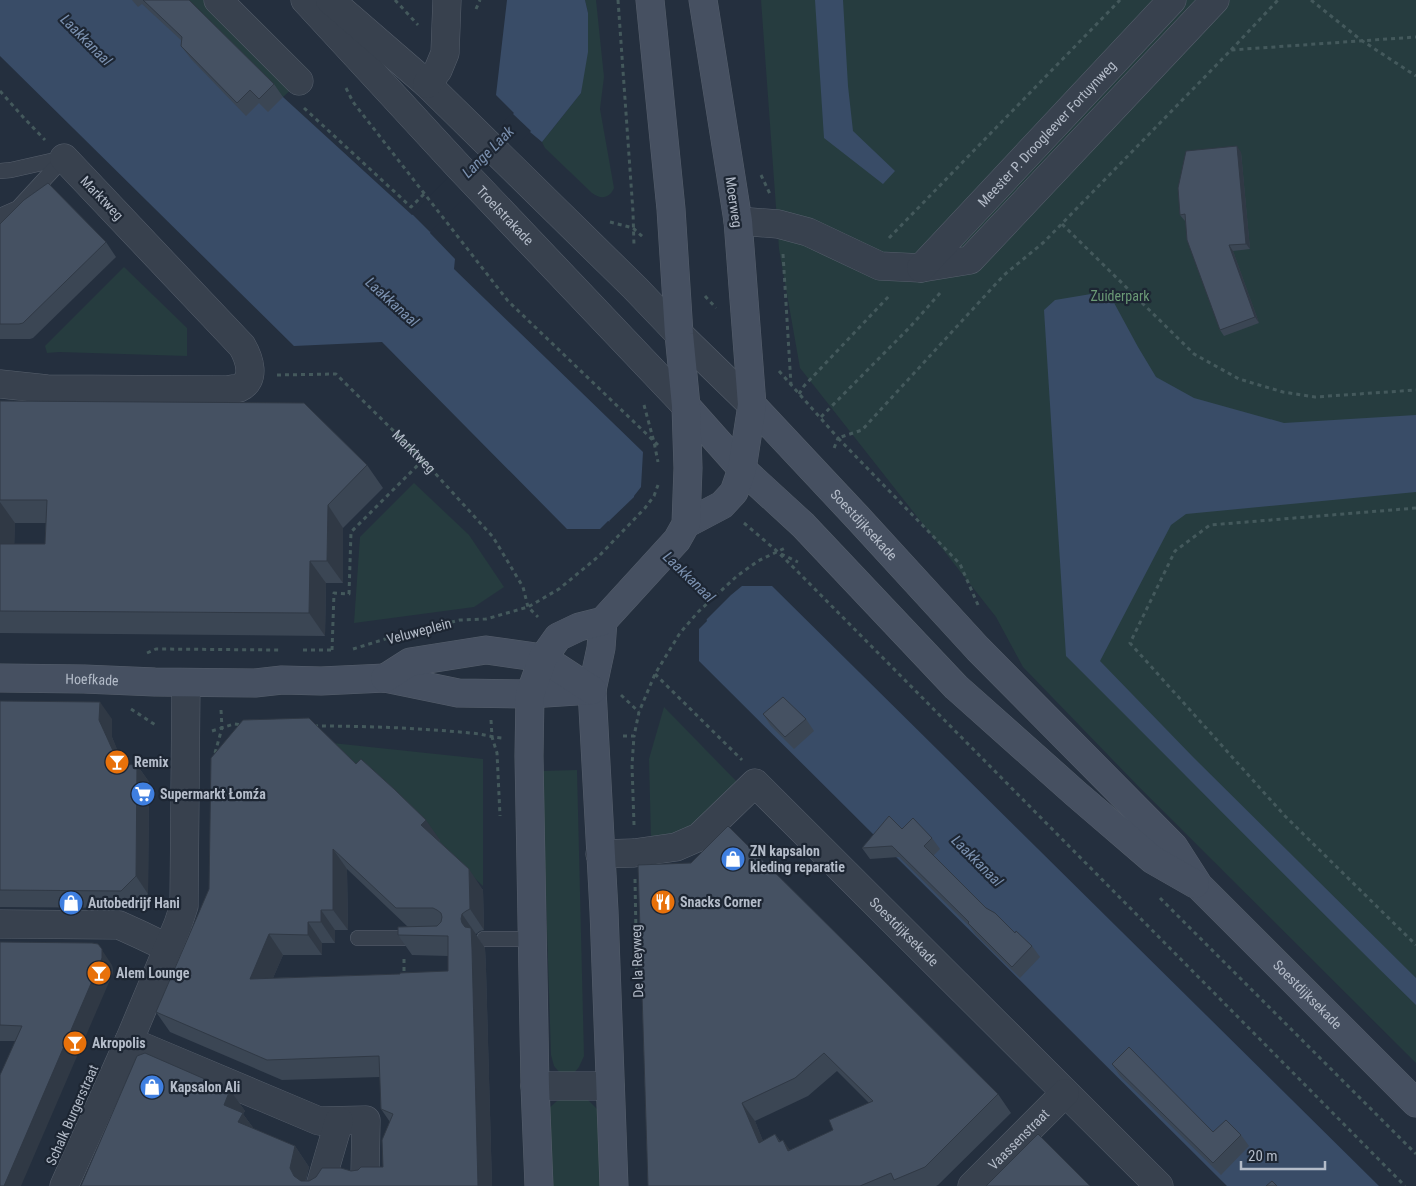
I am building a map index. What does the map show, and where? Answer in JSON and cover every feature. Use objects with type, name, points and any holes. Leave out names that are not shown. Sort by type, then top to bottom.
[{"type":"main road","points":[[650,0],[671,209],[679,334],[686,406],[688,468],[681,532]]},
{"type":"main road","name":"Moerweg","points":[[703,0],[738,221],[752,405]]},
{"type":"main road","points":[[539,1186],[535,1086],[534,939],[529,746],[530,694],[543,658],[558,637],[579,627],[603,621],[654,566],[681,532],[722,505],[734,492],[742,469],[752,405]]},
{"type":"main road","name":"Soestdijksekade","points":[[752,405],[978,649],[1174,847],[1199,886],[1416,1103]]},
{"type":"main road","points":[[686,406],[742,469]]},
{"type":"main road","name":"Soestdijksekade","points":[[742,469],[803,525],[956,687],[1153,860],[1199,886]]},
{"type":"main road","points":[[603,621],[601,648],[592,690],[604,911],[614,1186]]},
{"type":"main road","name":"Veluweplein","points":[[386,678],[410,662],[486,650],[543,658],[592,690]]},
{"type":"main road","name":"Hoefkade","points":[[0,678],[186,682]]},
{"type":"main road","points":[[186,682],[255,683],[282,680],[322,681],[386,678],[458,693],[530,694],[592,690]]},
{"type":"street","points":[[218,0],[299,81]]},
{"type":"street","name":"Troelstrakade","points":[[305,0],[468,176],[686,406]]},
{"type":"street","points":[[330,0],[427,84],[752,405]]},
{"type":"street","points":[[427,84],[438,70],[445,54],[448,0]]},
{"type":"street","name":"Meester P. Droogleever Fortuynweg","points":[[921,268],[1172,0]]},
{"type":"street","points":[[738,221],[778,224],[808,232],[880,266],[921,268],[970,260],[1215,0]]},
{"type":"street","name":"Marktweg","points":[[64,158],[242,346],[249,358],[249,375]]},
{"type":"street","points":[[0,384],[47,389],[228,390],[239,388],[246,383],[249,375]]},
{"type":"street","name":"Schalk Burgerstraat","points":[[64,1186],[129,1041],[184,906],[186,682]]},
{"type":"street","points":[[600,854],[634,853],[676,846],[699,837],[755,783]]},
{"type":"street","name":"Soestdijksekade","points":[[755,783],[1159,1186]]},
{"type":"street","points":[[0,924],[119,926],[141,934],[168,948]]},
{"type":"street","points":[[129,1041],[319,1121],[366,1120],[365,1176]]},
{"type":"street","points":[[535,1086],[610,1086]]},
{"type":"street","name":"Vaassenstraat","points":[[972,1186],[1065,1093]]},
{"type":"street","points":[[320,1186],[339,1121]]},
{"type":"lane","points":[[0,171],[64,158]]},
{"type":"lane","points":[[0,216],[18,208],[64,158]]},
{"type":"lane","points":[[358,938],[430,938]]},
{"type":"lane","points":[[484,939],[534,939]]},
{"type":"path","points":[[618,0],[633,228]]},
{"type":"path","points":[[885,243],[1120,0]]},
{"type":"path","points":[[838,438],[862,430],[1004,275],[1044,242],[1062,224],[1278,0]]},
{"type":"path","points":[[1311,0],[1361,40],[1416,76]]},
{"type":"path","points":[[1231,50],[1361,40],[1416,38]]},
{"type":"path","points":[[299,81],[296,90],[297,101],[411,207],[424,194]]},
{"type":"path","points":[[0,91],[64,158]]},
{"type":"path","points":[[759,171],[773,201],[782,242],[786,278],[791,386]]},
{"type":"path","points":[[428,198],[508,301],[654,442]]},
{"type":"path","points":[[1062,224],[1194,354],[1239,380],[1283,392],[1315,397],[1416,390]]},
{"type":"path","points":[[921,268],[884,300],[804,386],[799,394],[821,417],[910,327],[970,260]]},
{"type":"path","name":"Marktweg","points":[[249,375],[336,374],[423,460],[493,537],[523,587],[528,607]]},
{"type":"path","points":[[332,650],[334,593],[349,594],[351,532],[423,460]]},
{"type":"path","name":"Veluweplein","points":[[414,631],[460,620],[486,619],[528,607],[559,589],[599,556],[645,508]]},
{"type":"path","points":[[1416,508],[1210,525],[1175,552],[1130,643],[1285,816],[1416,945]]},
{"type":"path","points":[[698,612],[737,576],[758,561],[778,552],[1405,1186]]},
{"type":"path","name":"Veluweplein","points":[[348,649],[357,649],[396,636]]},
{"type":"path","points":[[156,649],[285,650]]},
{"type":"path","points":[[294,650],[340,650]]},
{"type":"path","points":[[655,674],[753,771],[755,783]]},
{"type":"path","points":[[156,726],[157,735]]},
{"type":"path","name":"De la Reyweg","points":[[634,736],[632,765],[638,997]]},
{"type":"path","points":[[404,938],[404,977]]},
{"type":"green space","points":[[186,0],[206,0],[294,87],[283,97]]},
{"type":"green space","points":[[585,0],[596,0],[604,77],[600,109],[614,188],[605,197],[599,197],[592,193],[545,148],[542,142],[581,93],[588,13]]},
{"type":"green space","name":"Zuiderpark","points":[[761,0],[1416,0],[1416,1063],[1139,787],[1023,667],[996,617],[800,368],[779,249]]},
{"type":"green space","points":[[124,267],[187,328],[187,356],[47,353],[45,346]]},
{"type":"green space","points":[[414,483],[469,535],[504,587],[474,607],[354,623],[360,537]]},
{"type":"green space","points":[[664,707],[738,783],[710,817],[669,840],[651,839],[649,759]]},
{"type":"green space","points":[[332,743],[483,759],[483,886]]},
{"type":"green space","points":[[577,770],[584,1056],[574,1073],[560,1073],[554,1066],[551,1055],[542,771]]},
{"type":"green space","points":[[572,1096],[588,1100],[599,1111],[605,1186],[546,1186],[547,1110],[557,1101]]},
{"type":"water","points":[[0,0],[186,0],[283,97],[412,215],[514,113],[496,95],[507,0],[585,0],[588,13],[588,52],[581,93],[542,142],[528,132],[431,229],[430,233],[455,259],[454,269],[643,452],[641,487],[634,498],[727,594],[731,595],[742,586],[772,586],[1379,1186],[1227,1186],[699,661],[699,629],[707,621],[705,616],[611,522],[608,521],[600,529],[567,529],[382,342],[294,346],[0,56]]},
{"type":"water","points":[[815,0],[843,0],[848,86],[853,131],[895,171],[883,184],[824,138]]},
{"type":"water","points":[[1097,293],[1112,299],[1156,377],[1194,398],[1284,423],[1416,415],[1416,492],[1186,514],[1171,525],[1100,661],[1194,758],[1416,978],[1416,1005],[1066,656],[1044,310],[1055,300]]},
{"type":"pier","points":[[512,113],[531,131],[430,232],[412,214]]},
{"type":"pier","points":[[634,497],[731,595],[706,620],[609,521]]},
{"type":"building","points":[[143,0],[189,0],[274,84],[259,99],[250,90],[237,103],[181,46],[182,37]]},
{"type":"building","points":[[1237,146],[1246,244],[1229,245],[1255,317],[1220,330],[1187,240],[1185,214],[1180,215],[1178,188],[1186,151]]},
{"type":"building","points":[[48,183],[106,242],[23,323],[0,324],[0,224],[24,200]]},
{"type":"building","points":[[0,401],[304,403],[367,465],[328,505],[327,561],[310,561],[309,613],[0,611],[0,544],[45,544],[47,500],[0,500]]},
{"type":"building","points":[[783,697],[806,719],[785,737],[763,714]]},
{"type":"building","points":[[0,701],[100,702],[99,720],[119,764],[137,765],[136,876],[121,891],[0,890]]},
{"type":"building","points":[[309,718],[356,764],[361,759],[394,789],[426,820],[421,825],[469,869],[470,909],[462,914],[461,919],[465,927],[471,928],[478,1186],[81,1186],[137,1056],[145,1053],[230,1090],[224,1105],[243,1113],[238,1122],[295,1146],[290,1168],[294,1176],[301,1181],[309,1181],[316,1177],[322,1168],[341,1168],[351,1171],[358,1170],[361,1167],[383,1167],[382,1140],[393,1114],[381,1109],[379,1056],[267,1060],[156,1012],[209,889],[211,758],[243,720]],"holes":[[[333,849],[396,908],[433,908],[441,913],[441,922],[437,926],[398,927],[398,935],[448,936],[448,971],[250,979],[269,934],[308,935],[308,922],[321,922],[321,910],[333,910]]]},
{"type":"building","points":[[889,816],[902,829],[913,818],[932,838],[924,846],[986,908],[995,913],[1015,933],[1016,931],[1032,946],[1012,967],[892,846],[862,848]]},
{"type":"building","points":[[728,826],[998,1094],[925,1167],[894,1180],[891,1173],[860,1186],[648,1186],[638,865],[691,863]],"holes":[[[824,1053],[873,1101],[829,1120],[833,1130],[788,1151],[783,1140],[779,1142],[775,1134],[759,1143],[742,1103],[795,1078]]]},
{"type":"building","points":[[0,942],[92,943],[98,944],[102,949],[102,958],[4,1186],[0,1186],[0,1075],[22,1026],[0,1025]]},
{"type":"building","points":[[1129,1047],[1213,1132],[1226,1120],[1241,1135],[1213,1163],[1112,1064]]},
{"type":"building","points":[[1038,1134],[1090,1186],[986,1186]]},
{"type":"building","points":[[1272,1181],[1277,1186],[1266,1186]]},
{"type":"place","name":"Remix","points":[[117,762]]},
{"type":"place","name":"Supermarkt Łomźa","points":[[143,794]]},
{"type":"place","name":"ZN kapsalon kleding reparatie","points":[[733,859]]},
{"type":"place","name":"Snacks Corner","points":[[663,902]]},
{"type":"place","name":"Autobedrijf Hani","points":[[71,903]]},
{"type":"place","name":"Alem Lounge","points":[[99,973]]},
{"type":"place","name":"Akropolis","points":[[75,1043]]},
{"type":"place","name":"Kapsalon Ali","points":[[152,1087]]},
{"type":"water label","name":"Laakkanaal","points":[[86,40]]},
{"type":"water label","name":"Lange Laak","points":[[488,152]]},
{"type":"water label","name":"Laakkanaal","points":[[392,302]]},
{"type":"water label","name":"Laakkanaal","points":[[689,577]]},
{"type":"water label","name":"Laakkanaal","points":[[977,861]]}]
